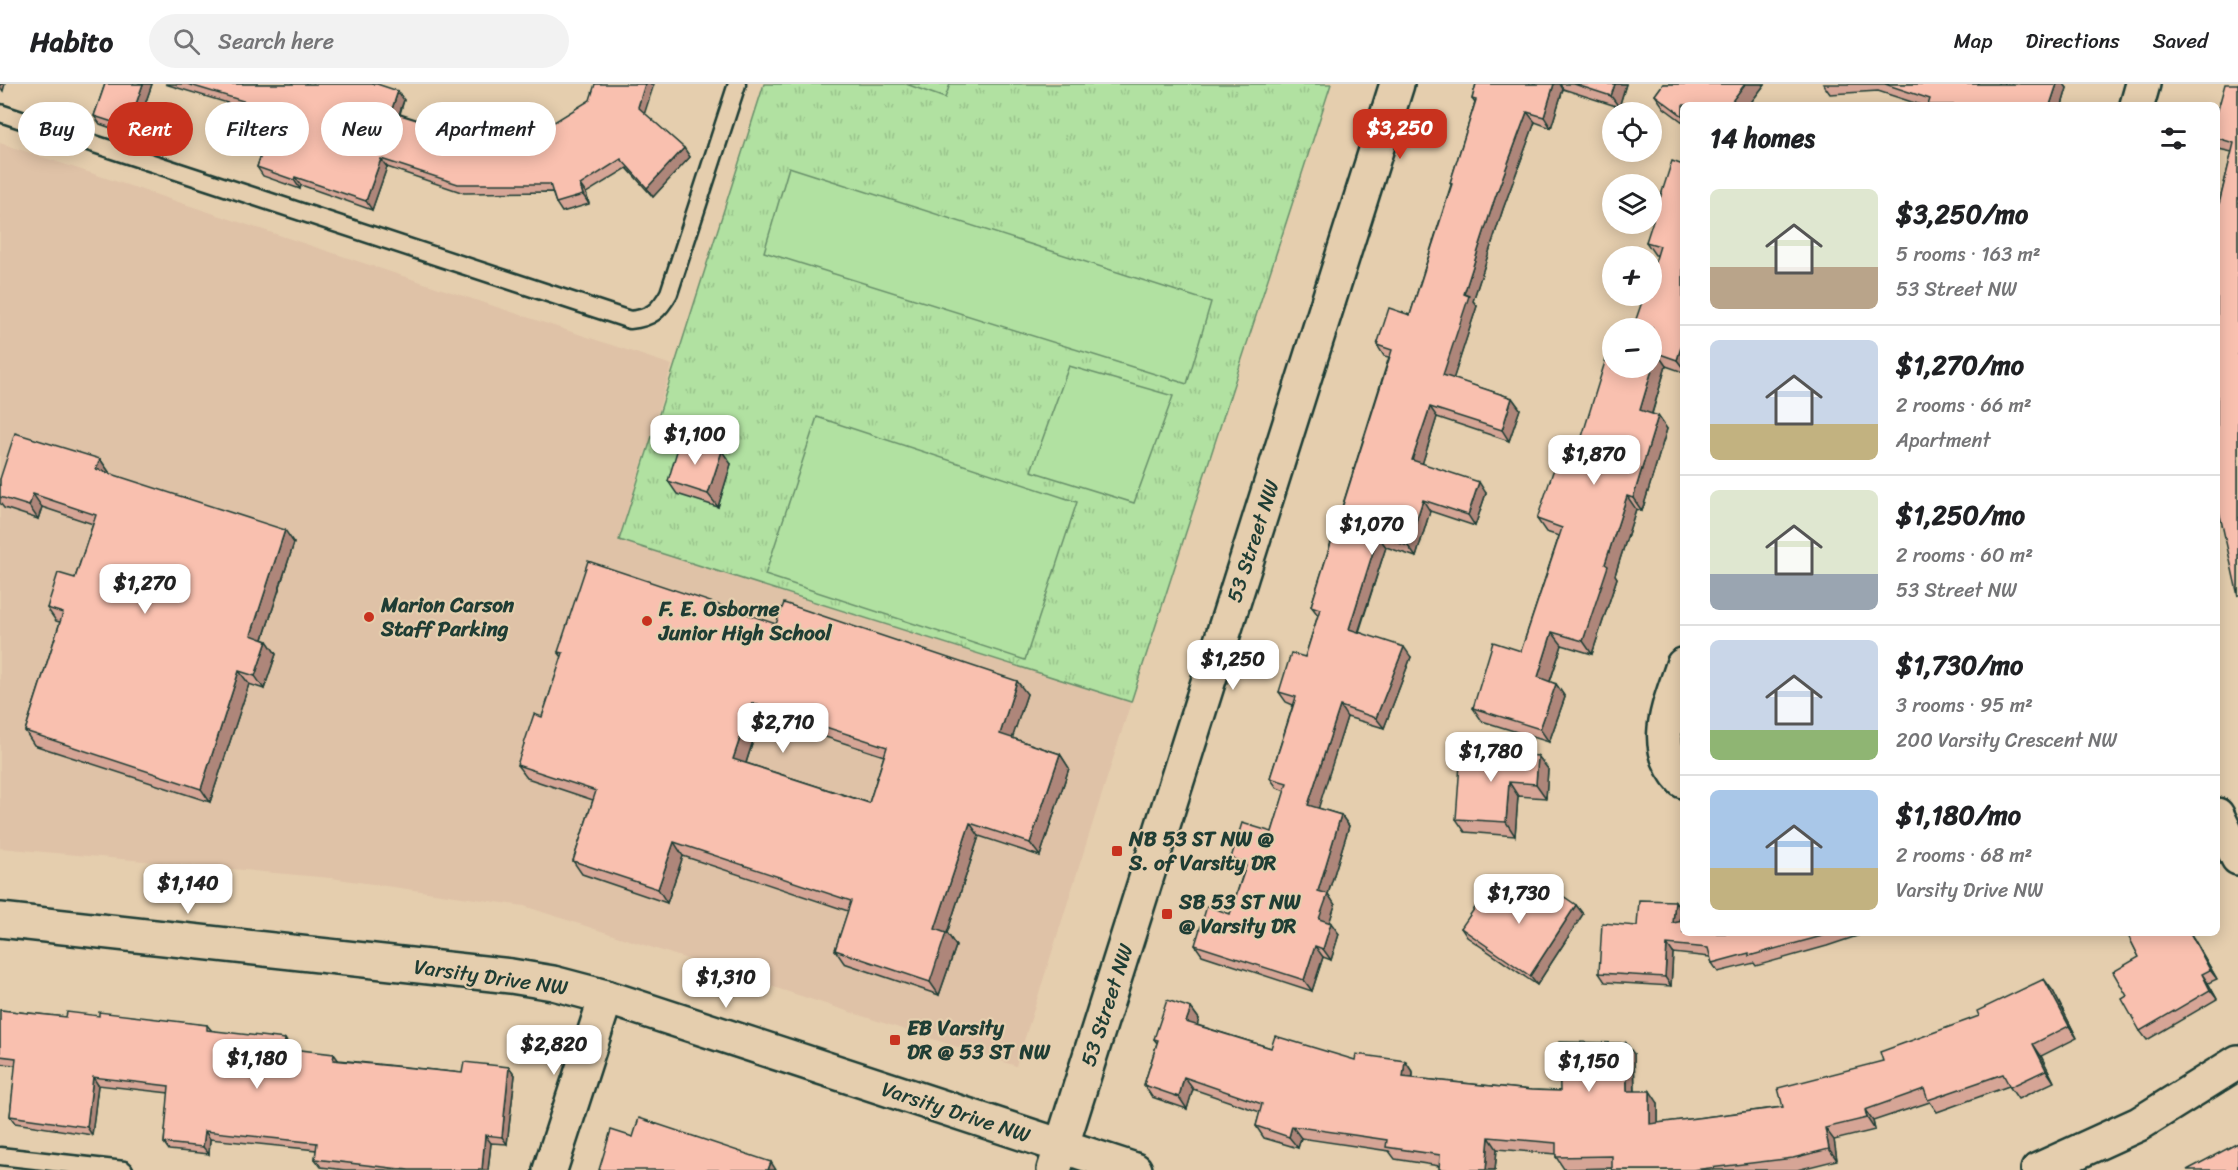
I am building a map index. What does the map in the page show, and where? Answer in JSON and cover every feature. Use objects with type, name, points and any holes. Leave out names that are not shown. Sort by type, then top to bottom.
[{"type":"street","name":"53 Street NW","points":[[1058,1158],[1397,84]]},
{"type":"street","points":[[2139,102],[2143,84]]},
{"type":"street","points":[[1680,674],[1669,709],[1664,750],[1671,768],[1680,778]]},
{"type":"street","points":[[2220,821],[2238,858]]},
{"type":"street","name":"Varsity Drive NW","points":[[0,920],[511,976],[606,997],[1058,1158],[1135,1170]]},
{"type":"street","points":[[550,1170],[606,997]]},
{"type":"street","points":[[2038,1170],[2139,1124],[2238,1062]]},
{"type":"lane","points":[[0,113],[630,320],[646,318],[660,309],[669,293],[737,84]]},
{"type":"lane","points":[[0,1156],[124,1170]]},
{"type":"shaded area","points":[[0,143],[18,149],[18,156],[39,156],[672,365],[619,540],[1131,702],[1016,1066],[524,906],[331,878],[0,848]]},
{"type":"green space","points":[[764,84],[1331,84],[1131,702],[619,540]]},
{"type":"green space","points":[[906,84],[950,84],[945,98]]},
{"type":"green space","points":[[789,167],[1211,302],[1187,384],[764,252]]},
{"type":"green space","points":[[1069,366],[1173,396],[1134,503],[1031,471]]},
{"type":"green space","points":[[817,417],[1077,502],[1025,660],[765,575]]},
{"type":"building","points":[[105,84],[143,84],[137,102],[107,102],[107,120],[95,116]]},
{"type":"building","points":[[187,84],[377,84],[398,91],[394,102],[321,102],[321,156],[403,156],[403,116],[415,119],[415,156],[556,156],[556,121],[590,100],[595,84],[645,84],[638,107],[684,148],[647,188],[621,159],[580,185],[583,195],[556,203],[550,184],[458,184],[381,159],[366,201],[257,167],[261,156],[309,156],[309,102],[246,102]]},
{"type":"building","points":[[1476,84],[1554,84],[1544,117],[1527,112],[1495,198],[1464,294],[1469,296],[1443,375],[1512,398],[1502,430],[1430,407],[1412,460],[1479,482],[1468,515],[1423,500],[1408,546],[1378,536],[1349,629],[1404,647],[1376,718],[1340,706],[1308,805],[1341,815],[1318,891],[1328,894],[1319,919],[1331,923],[1323,949],[1315,946],[1304,980],[1195,945],[1207,906],[1230,914],[1247,863],[1231,858],[1242,823],[1272,832],[1287,783],[1270,778],[1296,697],[1279,692],[1291,653],[1305,657],[1320,609],[1311,606],[1392,350],[1377,345],[1389,308],[1410,315],[1476,100],[1472,99]]},
{"type":"building","points":[[1574,84],[1615,84],[1611,96]]},
{"type":"building","points":[[1663,84],[1745,84],[1733,102],[1680,102],[1680,114],[1655,95]]},
{"type":"building","points":[[1885,84],[2057,84],[2051,102],[1929,102],[1930,99]]},
{"type":"building","points":[[2225,84],[2238,84],[2238,596],[2220,515],[2220,200],[2234,143],[2220,139],[2220,102]]},
{"type":"building","points":[[1672,161],[1680,164],[1680,350],[1677,360],[1662,355],[1662,318],[1636,318],[1641,306],[1662,306],[1662,246],[1646,242],[1649,234],[1662,234],[1662,192]]},
{"type":"building","points":[[1602,372],[1602,378],[1650,378],[1640,410],[1658,416],[1633,498],[1627,496],[1605,564],[1608,566],[1583,641],[1552,632],[1538,677],[1556,684],[1540,729],[1473,708],[1493,642],[1521,651],[1562,528],[1537,519],[1561,448],[1577,453]]},
{"type":"building","points":[[15,433],[100,459],[96,469],[285,530],[251,635],[267,641],[255,676],[239,671],[201,789],[25,731],[63,613],[47,608],[58,573],[75,578],[96,515],[33,494],[29,506],[0,497],[0,479]]},
{"type":"building","points":[[681,438],[722,451],[708,494],[668,481]]},
{"type":"building","points":[[588,561],[776,624],[784,603],[1017,681],[1000,734],[1060,754],[1030,843],[970,823],[935,929],[946,933],[930,982],[835,950],[851,901],[674,842],[658,889],[573,861],[596,791],[517,765],[534,714],[542,717],[563,653],[558,652]],"holes":[[[752,703],[887,747],[869,803],[733,759]]]},
{"type":"building","points":[[1461,750],[1538,756],[1536,784],[1509,782],[1506,822],[1456,819]]},
{"type":"building","points":[[1492,883],[1511,896],[1514,891],[1534,904],[1547,885],[1576,905],[1530,976],[1461,928]]},
{"type":"building","points":[[1639,900],[1675,901],[1673,923],[1680,922],[1680,936],[1822,936],[1749,956],[1749,953],[1712,963],[1708,948],[1667,944],[1665,977],[1599,973],[1602,923],[1637,926]]},
{"type":"building","points":[[2128,936],[2192,936],[2210,970],[2202,974],[2210,990],[2140,1031],[2122,999],[2127,996],[2113,972],[2139,957]]},
{"type":"building","points":[[2044,979],[2069,1026],[2033,1044],[2046,1070],[2010,1087],[2003,1074],[1928,1100],[1924,1089],[1865,1110],[1867,1118],[1825,1128],[1829,1149],[1793,1158],[1693,1170],[1612,1170],[1612,1156],[1556,1157],[1556,1143],[1489,1137],[1486,1170],[1439,1169],[1440,1155],[1386,1147],[1387,1140],[1292,1126],[1289,1137],[1256,1126],[1262,1104],[1184,1077],[1179,1097],[1144,1085],[1158,1040],[1154,1039],[1167,1000],[1191,1008],[1186,1022],[1271,1048],[1275,1036],[1355,1060],[1356,1054],[1405,1061],[1403,1077],[1531,1090],[1560,1091],[1559,1042],[1626,1043],[1627,1091],[1650,1091],[1650,1124],[1783,1107],[1778,1088],[1883,1061],[1880,1052],[1979,1016],[1977,1011]]},
{"type":"building","points":[[0,1010],[66,1017],[67,1012],[99,1016],[99,1012],[207,1025],[207,1030],[285,1039],[284,1048],[334,1054],[333,1060],[462,1073],[464,1062],[509,1067],[502,1137],[485,1135],[482,1170],[409,1170],[315,1159],[317,1143],[205,1131],[203,1147],[164,1143],[169,1086],[93,1077],[87,1127],[10,1116],[16,1058],[0,1056]]},
{"type":"building","points":[[639,1118],[771,1162],[768,1170],[599,1170],[611,1130],[633,1137]]},
{"type":"building","points":[[2238,1143],[2238,1170],[2187,1170]]},
{"type":"place","name":"Marion Carson Staff Parking","points":[[369,617]]},
{"type":"place","name":"F. E. Osborne Junior High School","points":[[647,621]]},
{"type":"place","name":"NB 53 ST NW @ S. of Varsity DR","points":[[1117,851]]},
{"type":"place","name":"SB 53 ST NW @ Varsity DR","points":[[1167,914]]},
{"type":"place","name":"EB Varsity DR @ 53 ST NW","points":[[895,1040]]}]
